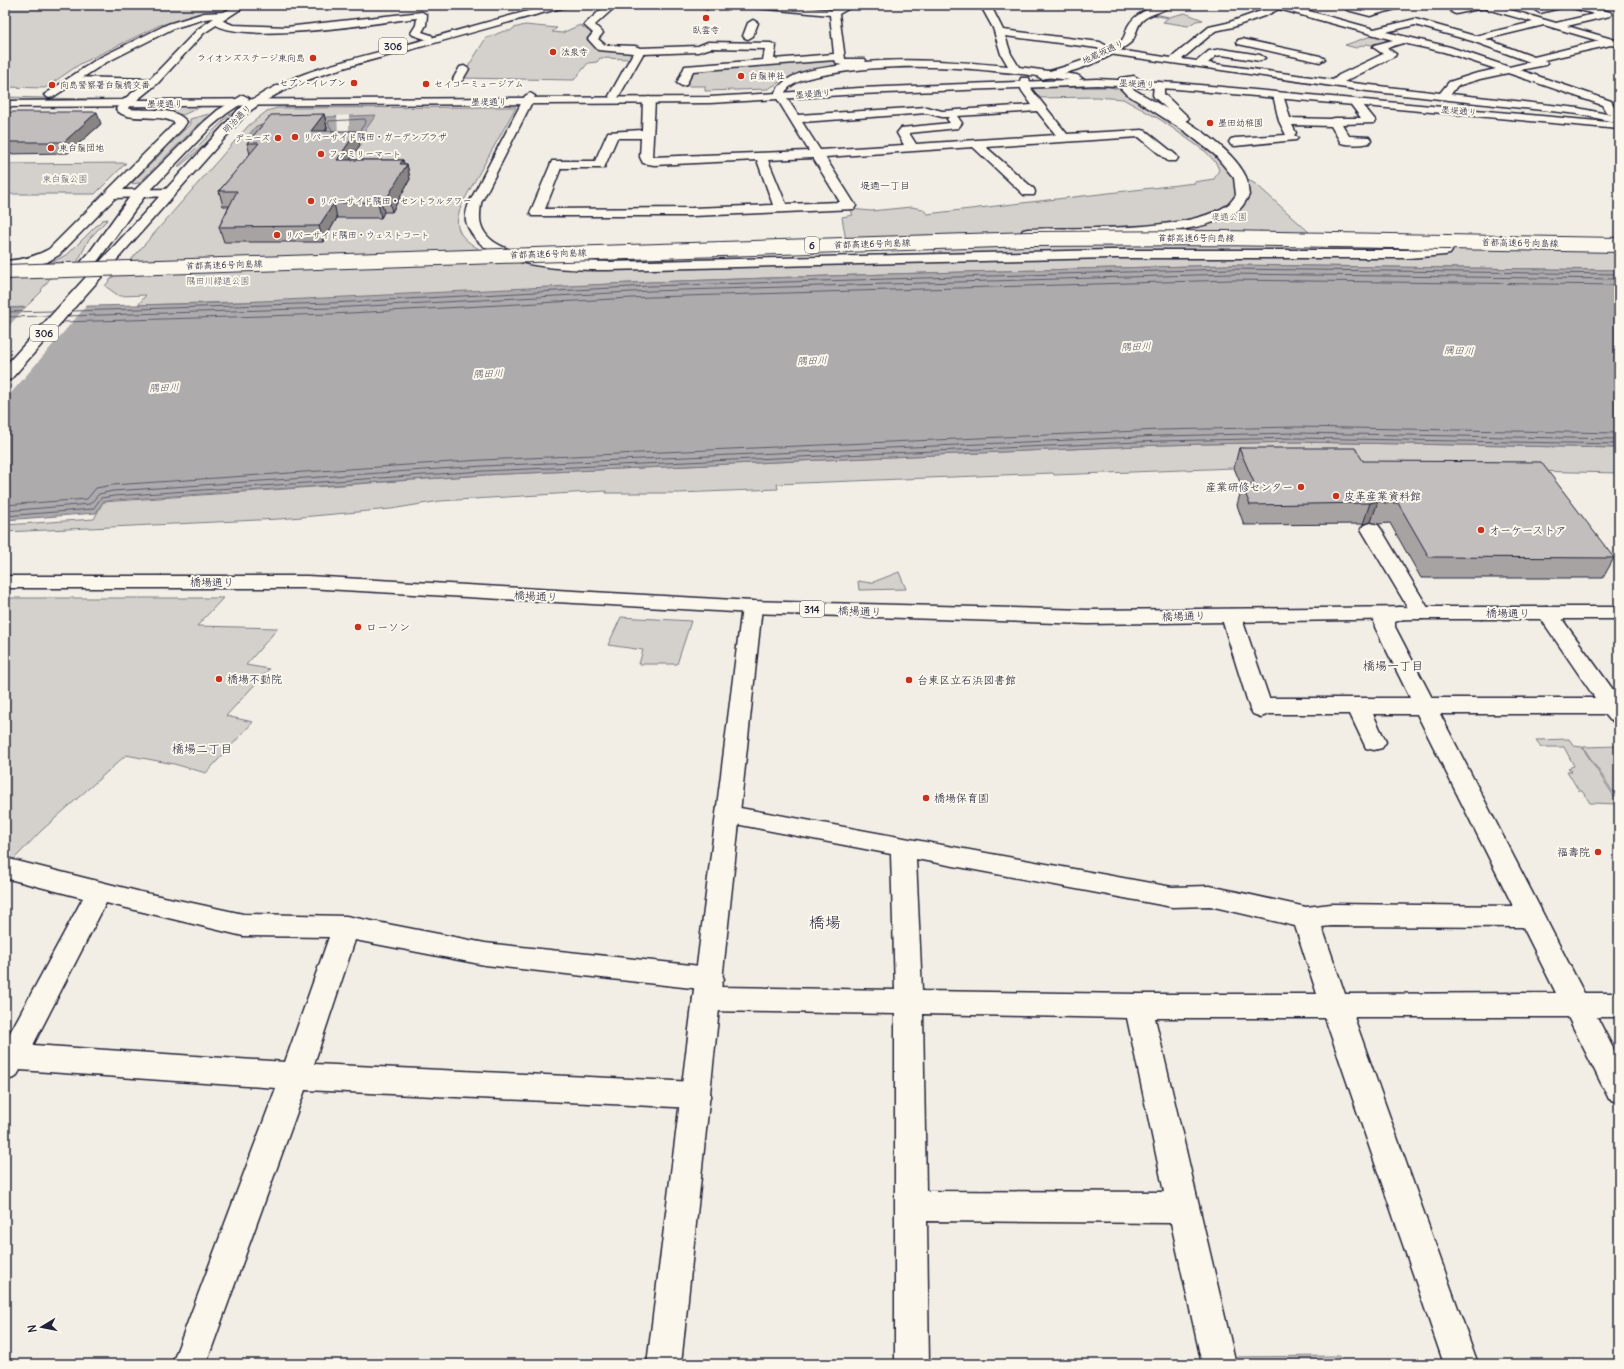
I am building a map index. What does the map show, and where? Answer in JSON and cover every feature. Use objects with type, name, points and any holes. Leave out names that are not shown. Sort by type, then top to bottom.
[{"type":"main road","points":[[5,265],[21,264],[42,259],[54,252],[179,126],[181,122],[174,117],[167,115],[126,112],[122,109],[128,101],[153,82],[194,37],[242,5]]},
{"type":"main road","name":"明治通り","points":[[37,318],[94,256],[139,194],[186,146],[247,100],[281,80],[316,68],[546,5]]},
{"type":"main road","name":"明治通り","points":[[5,376],[242,112],[247,100],[328,69],[562,5]]},
{"type":"main road","points":[[612,5],[589,25],[598,33],[593,39],[602,48],[635,49],[637,51],[698,49],[708,45],[770,46],[768,63]]},
{"type":"main road","points":[[635,5],[640,5]]},
{"type":"main road","points":[[761,5],[834,13],[850,5]]},
{"type":"main road","points":[[988,5],[987,8],[998,28],[1006,54],[1014,68]]},
{"type":"main road","name":"地蔵坂通り","points":[[1025,82],[1109,51],[1128,40],[1131,27],[1138,18],[1166,5]]},
{"type":"main road","points":[[1173,61],[1212,29],[1264,13],[1278,5],[1404,40],[1446,49],[1607,103],[1610,110],[1618,116]]},
{"type":"main road","points":[[1319,17],[1354,6],[1370,13],[1400,5]]},
{"type":"main road","points":[[1456,11],[1484,5],[1614,43]]},
{"type":"main road","points":[[1540,10],[1560,5]]},
{"type":"main road","points":[[1572,5],[1619,17]]},
{"type":"main road","points":[[1530,8],[1579,21]]},
{"type":"main road","points":[[834,13],[839,57],[841,62],[940,60],[1014,68],[1077,78]]},
{"type":"main road","points":[[1556,26],[1607,14]]},
{"type":"main road","points":[[49,95],[112,54],[171,26],[204,16],[221,18],[231,28],[286,30],[422,15],[421,25],[416,33],[428,37]]},
{"type":"main road","points":[[1375,32],[1415,22],[1475,39],[1542,63],[1478,76],[1453,84],[1443,96]]},
{"type":"main road","points":[[1475,39],[1543,22]]},
{"type":"main road","points":[[748,36],[753,23]]},
{"type":"main road","points":[[999,32],[1100,45],[1109,51],[1199,65],[1283,75],[1367,88],[1618,116]]},
{"type":"main road","points":[[1416,43],[1456,34]]},
{"type":"main road","points":[[1599,38],[1619,34]]},
{"type":"main road","points":[[1336,83],[1344,77],[1391,54],[1378,47],[1404,40]]},
{"type":"main road","points":[[1222,52],[1240,42],[1320,59]]},
{"type":"main road","points":[[1533,60],[1614,43]]},
{"type":"main road","points":[[614,96],[639,52],[637,51]]},
{"type":"main road","points":[[1199,65],[1213,53],[1222,52],[1270,60]]},
{"type":"main road","points":[[682,83],[689,68],[839,57]]},
{"type":"main road","points":[[1283,62],[1295,66],[1283,75]]},
{"type":"main road","points":[[647,134],[612,134],[600,165],[556,164],[537,213],[672,212],[849,206],[780,94],[782,86],[799,78],[843,67],[923,64],[1014,68]]},
{"type":"main road","points":[[458,79],[464,69]]},
{"type":"main road","name":"墨堤通り","points":[[527,102],[614,96],[710,96],[860,91],[1077,78],[1128,84],[1200,84],[1618,116]]},
{"type":"main road","points":[[71,80],[153,82]]},
{"type":"main road","points":[[1025,82],[1027,91],[1064,138]]},
{"type":"main road","name":"墨堤通り","points":[[1025,82],[1159,85],[1619,126]]},
{"type":"main road","points":[[873,244],[1006,234],[1163,228],[1183,225],[1218,216],[1238,203],[1242,196],[1240,179],[1224,158],[1211,146],[1128,84]]},
{"type":"main road","points":[[1159,85],[1158,95],[1183,118]]},
{"type":"main road","name":"墨堤通り","points":[[5,94],[49,95],[128,101]]},
{"type":"main road","name":"墨堤通り","points":[[5,104],[247,100],[527,102],[745,99],[780,94]]},
{"type":"main road","points":[[1244,144],[1294,142],[1285,121],[1278,95]]},
{"type":"main road","points":[[649,100],[647,160],[816,154],[1142,133],[1172,158]]},
{"type":"main road","points":[[1578,111],[1619,101]]},
{"type":"main road","points":[[527,102],[475,203],[473,223],[483,239],[494,247],[526,259],[547,263],[608,266],[1094,254],[1409,254],[1445,251]]},
{"type":"main road","points":[[1285,121],[1335,123],[1335,121],[1370,121],[1355,102]]},
{"type":"main road","points":[[794,119],[926,110],[942,114],[1040,108]]},
{"type":"main road","points":[[912,148],[903,132],[905,130],[954,126],[956,123],[949,113]]},
{"type":"main road","points":[[1335,123],[1345,140],[1365,140]]},
{"type":"main road","points":[[1122,124],[1131,134]]},
{"type":"main road","points":[[976,144],[1029,192]]},
{"type":"main road","points":[[761,156],[781,208]]},
{"type":"main road","points":[[112,194],[168,193]]},
{"type":"main road","name":"首都高速6号向島線","points":[[5,272],[1030,239],[1164,238],[1619,245]]},
{"type":"main road","name":"首都高速6号向島線","points":[[5,280],[1026,247],[1152,246],[1619,254]]},
{"type":"main road","points":[[1371,529],[1410,613],[1385,618],[1385,627],[1619,1090]]},
{"type":"main road","name":"橋場通り","points":[[5,582],[307,582],[752,607],[1088,617],[1410,613],[1619,613]]},
{"type":"main road","points":[[664,1364],[752,607]]},
{"type":"main road","points":[[1547,613],[1617,710]]},
{"type":"main road","points":[[1231,616],[1260,707],[1425,706],[1617,710]]},
{"type":"main road","points":[[1358,706],[1374,742]]},
{"type":"main road","points":[[729,815],[1172,897],[1210,896],[1306,918],[1331,915],[1531,917]]},
{"type":"main road","points":[[903,848],[909,1004],[912,1364]]},
{"type":"main road","points":[[5,868],[99,892],[243,925],[346,927],[485,954],[708,989],[909,1004],[1138,1006],[1619,1005]]},
{"type":"main road","points":[[99,892],[7,1060],[295,1076],[696,1095]]},
{"type":"main road","points":[[1306,918],[1461,1364]]},
{"type":"main road","points":[[189,1364],[295,1076],[346,927]]},
{"type":"main road","points":[[1138,1006],[1219,1364]]},
{"type":"main road","points":[[911,1206],[1184,1208]]},
{"type":"green space","points":[[5,5],[234,5],[220,13],[160,25],[80,64],[45,88],[5,87]]},
{"type":"green space","points":[[1185,13],[1203,20],[1196,21],[1188,26],[1163,22],[1168,18],[1153,15],[1155,14],[1169,17]]},
{"type":"green space","points":[[525,25],[557,28],[552,32],[562,33],[580,25],[591,33],[587,40],[593,44],[635,53],[630,59],[600,58],[597,62],[588,63],[574,80],[461,78],[486,38],[503,31],[510,31],[514,28]]},
{"type":"green space","points":[[1377,34],[1396,40],[1376,46],[1367,44],[1356,48],[1345,45]]},
{"type":"green space","name":"白鬚神社","points":[[836,58],[840,66],[807,72],[783,80],[768,89],[705,91],[705,86],[683,86],[691,70]]},
{"type":"green space","points":[[1109,87],[1119,89],[1210,147],[1231,170],[1257,185],[1310,233],[1619,251],[1619,270],[1230,265],[650,282],[331,299],[138,305],[146,295],[119,296],[105,286],[125,262],[130,261],[248,126],[267,111],[277,108],[516,107],[459,211],[459,231],[468,241],[482,251],[481,260],[729,260],[935,253],[928,235],[846,241],[842,217],[853,215],[850,209],[871,211],[911,207],[923,209],[927,214],[1195,183],[1194,182],[1214,179],[1219,170],[1216,163],[1206,152],[1161,120],[1123,99],[1096,97],[1036,98],[1032,88]]},
{"type":"green space","points":[[5,97],[87,99],[84,101],[5,101]]},
{"type":"green space","points":[[143,106],[202,106],[183,115],[135,110],[136,108]]},
{"type":"green space","points":[[209,114],[139,183],[131,184],[190,124],[190,119]]},
{"type":"green space","points":[[230,114],[233,114],[207,143],[180,166],[178,166]]},
{"type":"green space","name":"東白鬚公園","points":[[126,163],[95,194],[5,194],[5,164]]},
{"type":"green space","points":[[108,219],[89,239],[77,263],[35,263],[54,261],[68,254],[102,220]]},
{"type":"green space","points":[[52,276],[41,290],[42,291],[26,307],[5,308],[5,277]]},
{"type":"green space","points":[[1296,442],[1619,448],[1619,473],[1349,467],[1234,468],[1054,475],[1053,473],[777,484],[778,489],[679,493],[606,493],[606,491],[440,501],[391,509],[279,519],[5,532],[5,525],[94,519],[103,502],[483,475],[1161,445]]},
{"type":"green space","points":[[899,572],[906,589],[859,590],[858,581],[871,583]]},
{"type":"green space","points":[[5,598],[223,598],[197,626],[278,628],[246,665],[269,669],[226,716],[253,722],[206,773],[174,764],[126,755],[41,831],[14,859],[5,857]]},
{"type":"green space","points":[[621,617],[691,621],[677,664],[639,664],[643,650],[608,645]]},
{"type":"green space","points":[[1569,739],[1574,746],[1582,747],[1619,804],[1590,803],[1582,791],[1579,791],[1567,771],[1572,771],[1568,768],[1574,766],[1564,747],[1541,747],[1536,740]]},
{"type":"green space","points":[[1619,746],[1619,791],[1613,792],[1583,747]]},
{"type":"green space","points":[[1339,1356],[1341,1364],[1234,1364],[1232,1357]]},
{"type":"water","points":[[376,115],[355,145],[317,145],[328,128],[273,128],[263,140],[245,140],[256,126],[328,117]]},
{"type":"water","name":"隅田川","points":[[1230,265],[1619,270],[1619,448],[1296,442],[1161,445],[483,475],[114,500],[103,502],[96,513],[5,520],[5,308],[223,303],[650,282]]},
{"type":"pier","points":[[349,115],[349,145],[339,145],[337,116]]},
{"type":"pier","points":[[88,304],[5,400],[5,330],[28,305]]},
{"type":"building","points":[[5,112],[97,112],[64,142],[5,142]]},
{"type":"building","points":[[324,114],[311,131],[357,131],[337,160],[403,160],[400,164],[407,164],[388,196],[380,197],[378,202],[334,203],[319,226],[219,227],[237,191],[219,191],[259,143],[247,143],[271,115]]},
{"type":"building","points":[[1239,448],[1355,448],[1363,461],[1541,462],[1614,558],[1429,557],[1398,503],[1385,503],[1378,501],[1370,503],[1250,505],[1242,485],[1255,485]]},
{"type":"place","name":"臥雲寺","points":[[706,18]]},
{"type":"place","name":"法泉寺","points":[[553,52]]},
{"type":"place","name":"ライオンズステージ東向島","points":[[313,58]]},
{"type":"place","name":"白鬚神社","points":[[741,76]]},
{"type":"place","name":"セブン-イレブン","points":[[354,83]]},
{"type":"place","name":"セイコーミュージアム","points":[[426,84]]},
{"type":"place","name":"向島警察署白鬚橋交番","points":[[52,85]]},
{"type":"place","name":"墨田幼稚園","points":[[1210,123]]},
{"type":"place","name":"リバーサイド隅田・ガーデンプラザ","points":[[295,137]]},
{"type":"place","name":"デニーズ","points":[[278,138]]},
{"type":"place","name":"東白鬚団地","points":[[51,148]]},
{"type":"place","name":"ファミリーマート","points":[[321,154]]},
{"type":"place","name":"リバーサイド隅田・セントラルタワー","points":[[311,201]]},
{"type":"place","name":"リバーサイド隅田・ウェストコート","points":[[277,235]]},
{"type":"place","name":"産業研修センター","points":[[1301,487]]},
{"type":"place","name":"皮革産業資料館","points":[[1336,496]]},
{"type":"place","name":"オーケーストア","points":[[1481,530]]},
{"type":"place","name":"ローソン","points":[[358,627]]},
{"type":"place","name":"橋場不動院","points":[[219,679]]},
{"type":"place","name":"台東区立石浜図書館","points":[[909,680]]},
{"type":"place","name":"橋場保育園","points":[[926,798]]},
{"type":"place","name":"福壽院","points":[[1598,852]]},
{"type":"district","name":"堤通一丁目","points":[[885,185]]},
{"type":"district","name":"橋場一丁目","points":[[1393,666]]},
{"type":"district","name":"橋場二丁目","points":[[202,749]]},
{"type":"district","name":"橋場","points":[[825,922]]},
{"type":"park label","name":"堤通公園","points":[[1229,217]]},
{"type":"park label","name":"隅田川緑道公園","points":[[218,281]]}]
